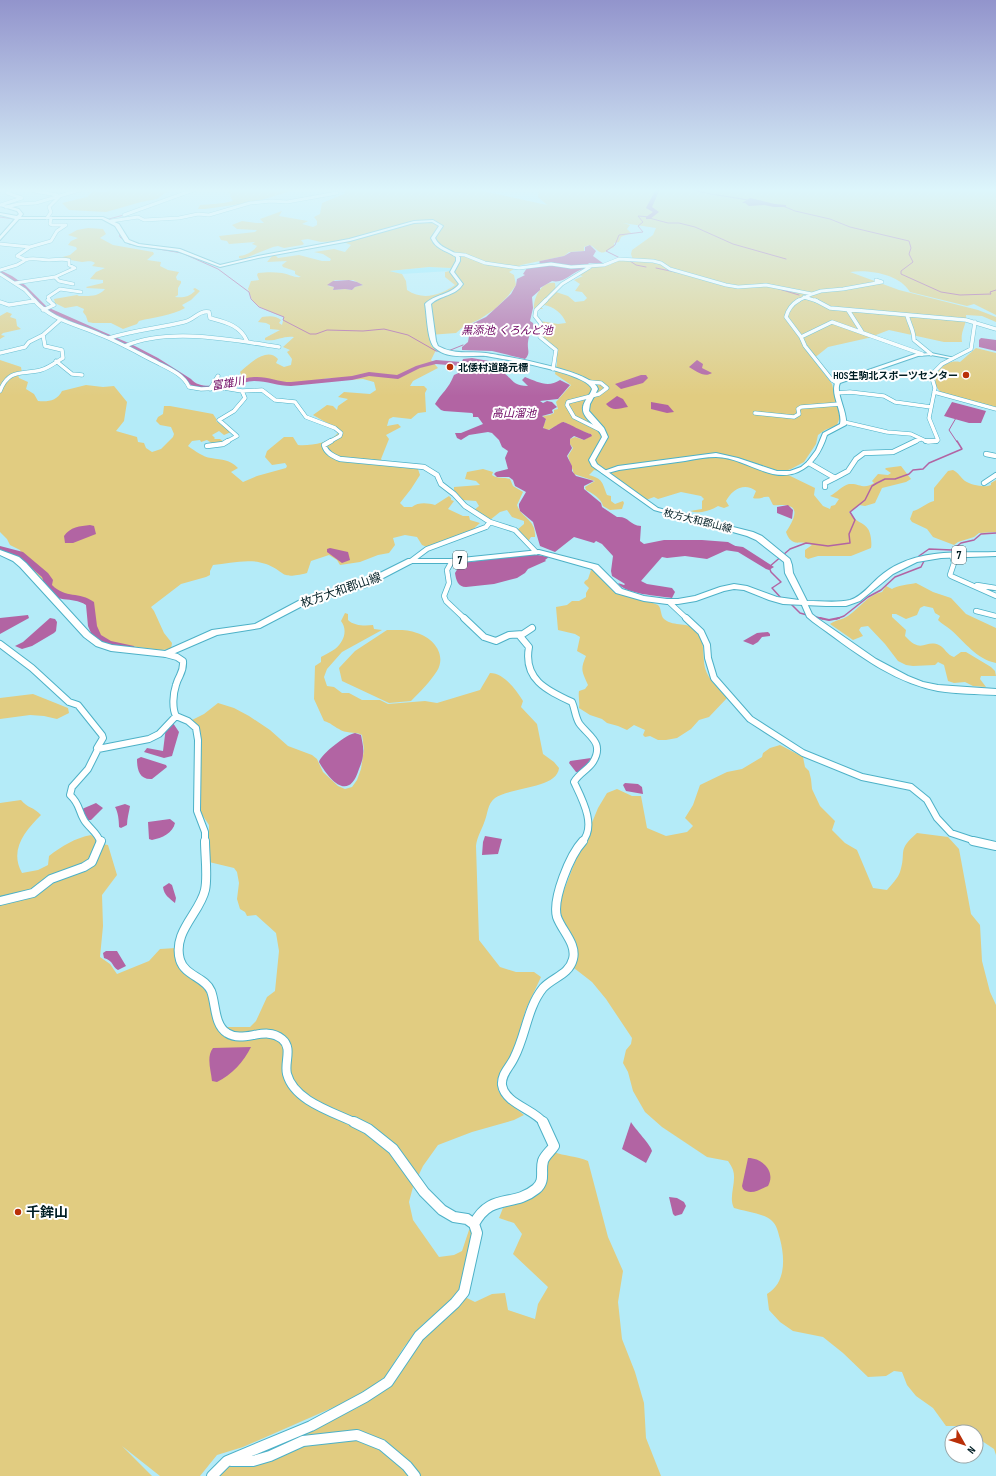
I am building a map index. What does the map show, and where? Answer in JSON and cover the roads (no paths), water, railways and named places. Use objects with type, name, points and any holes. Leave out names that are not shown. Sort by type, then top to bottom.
[{"type":"main road","points":[[199,258],[220,266],[254,258]]},
{"type":"main road","points":[[458,258],[452,274],[461,282],[461,286],[436,298],[428,304],[434,345],[442,351],[453,354],[485,354],[553,369],[580,377],[590,382],[595,389],[587,402],[586,410],[590,417],[603,431]]},
{"type":"main road","name":"枚方大和郡山線","points":[[603,431],[604,438],[592,462],[594,465],[642,501],[656,509],[745,532],[759,538],[787,560],[789,564],[788,571],[804,603]]},
{"type":"main road","points":[[0,552],[16,559],[23,565],[87,636],[99,644],[127,650],[166,654]]},
{"type":"main road","name":"枚方大和郡山線","points":[[166,654],[215,632],[257,626],[305,601],[363,585],[411,561],[452,561],[536,552],[548,553],[595,567],[601,571],[612,585],[627,594],[670,602],[680,601],[719,590],[740,587],[787,603],[804,603],[852,602],[861,597],[890,571],[921,558],[952,555],[996,554]]},
{"type":"street","points":[[21,258],[25,260]]},
{"type":"street","points":[[0,270],[18,265],[25,260],[35,258],[48,260],[65,259],[69,260],[69,265],[75,268],[55,277],[15,283]]},
{"type":"street","points":[[472,258],[485,263],[515,268],[553,264],[571,267],[591,266],[608,264],[619,259],[655,261],[670,269],[726,286],[738,287],[766,285],[812,294]]},
{"type":"street","points":[[553,369],[556,350],[540,337],[542,325],[535,316],[536,310],[562,284],[591,266]]},
{"type":"street","points":[[0,274],[25,290],[43,310],[60,320],[127,345],[186,380],[189,387],[196,389],[224,388],[242,391],[262,390],[276,400],[295,402],[306,417],[318,420],[339,431],[341,434],[340,436],[324,445],[325,449],[334,457],[424,467],[432,470],[437,475],[441,484],[454,494],[465,506],[490,522],[515,530],[536,552]]},
{"type":"street","points":[[55,277],[59,281],[73,284]]},
{"type":"street","points":[[837,383],[832,380],[805,346],[801,337],[787,320],[786,314],[791,305],[812,294],[821,291],[858,287],[876,282]]},
{"type":"street","points":[[43,310],[54,305],[48,300],[48,297],[58,289],[65,288],[81,292]]},
{"type":"street","points":[[804,298],[814,300],[830,308],[975,322],[996,328]]},
{"type":"street","points":[[0,302],[9,305],[34,301]]},
{"type":"street","points":[[848,310],[862,332]]},
{"type":"street","points":[[109,338],[130,331],[140,331],[188,321],[197,314],[205,311],[209,312],[210,318],[220,320],[240,329],[245,333],[247,340]]},
{"type":"street","points":[[907,315],[908,321],[914,331],[914,340],[931,354]]},
{"type":"street","points":[[0,353],[25,346],[29,342],[43,335],[60,320]]},
{"type":"street","points":[[801,337],[832,322],[922,354]]},
{"type":"street","points":[[844,422],[886,432],[904,432],[935,443],[938,440],[930,422],[935,388],[932,378],[934,372],[942,364],[971,349],[975,322]]},
{"type":"street","points":[[0,391],[3,381],[9,376],[21,371],[28,373],[42,370],[63,358],[62,350],[45,346],[43,335]]},
{"type":"street","points":[[127,345],[168,336],[247,340],[252,343],[279,347]]},
{"type":"street","points":[[837,383],[922,354],[953,358]]},
{"type":"street","points":[[56,361],[72,374],[82,375]]},
{"type":"street","points":[[210,389],[218,376]]},
{"type":"street","points":[[590,382],[601,383],[606,385],[606,388],[601,393],[572,400],[568,402],[567,405],[574,417],[603,431]]},
{"type":"street","points":[[837,383],[837,393],[844,422]]},
{"type":"street","points":[[207,446],[223,444],[237,436],[219,420],[234,411],[242,402],[245,398],[242,391]]},
{"type":"street","points":[[837,393],[850,392],[884,396],[895,402],[931,407]]},
{"type":"street","points":[[934,392],[996,408]]},
{"type":"street","points":[[755,413],[794,417],[799,414],[798,409],[801,407],[840,404]]},
{"type":"street","points":[[604,472],[618,468],[710,456],[736,459],[781,474],[795,472],[809,463],[819,450],[824,434],[839,428],[844,422]]},
{"type":"street","points":[[825,487],[825,483],[848,471],[856,459],[864,453],[893,452],[921,439]]},
{"type":"street","points":[[986,454],[996,456]]},
{"type":"street","points":[[809,463],[835,478]]},
{"type":"street","points":[[984,483],[996,475]]},
{"type":"street","points":[[411,561],[427,549],[486,526],[490,522]]},
{"type":"street","points":[[952,555],[955,559],[955,564],[950,575],[960,581],[996,596]]},
{"type":"street","points":[[452,561],[447,570],[449,583],[444,596],[446,601],[451,608],[473,625],[484,637],[496,641],[510,635],[519,635],[532,628]]},
{"type":"street","points":[[960,581],[996,588]]},
{"type":"street","points":[[670,602],[701,632],[707,645],[708,658],[714,678],[750,719],[803,753],[862,777],[911,788],[927,800],[937,818],[944,827],[952,833],[971,842],[996,846]]},
{"type":"street","points":[[804,603],[810,615],[815,620],[897,674],[919,683],[938,688],[996,692]]},
{"type":"street","points":[[976,611],[996,616]]},
{"type":"street","points":[[474,1224],[482,1211],[489,1206],[529,1194],[536,1189],[541,1183],[543,1176],[543,1160],[546,1154],[554,1146],[553,1141],[542,1121],[511,1098],[502,1086],[502,1079],[515,1057],[533,1005],[538,995],[544,986],[565,973],[572,962],[574,948],[558,918],[556,910],[557,900],[578,847],[588,835],[589,828],[580,791],[574,782],[576,777],[592,763],[596,756],[597,750],[595,739],[580,725],[572,702],[554,694],[531,674],[526,662],[529,647],[519,635]]},
{"type":"street","points":[[0,644],[32,668],[69,702],[78,705],[102,734],[103,738],[97,748]]},
{"type":"street","points":[[166,654],[177,657],[183,661],[184,669],[176,684],[173,710],[176,716],[188,721],[196,728],[198,740],[197,811],[205,832],[204,855],[206,879],[204,890],[202,898],[184,929],[179,945],[180,959],[185,969],[191,975],[207,984],[211,989],[220,1023],[227,1032],[237,1036],[265,1032],[275,1033],[284,1040],[288,1049],[286,1070],[289,1081],[299,1093],[304,1098],[368,1129],[393,1149],[424,1192],[442,1210],[454,1218],[467,1219],[474,1224],[477,1233],[464,1292],[455,1303],[419,1336],[388,1382],[365,1397],[311,1426],[227,1461],[212,1476]]},
{"type":"street","points":[[0,901],[20,897],[33,892],[51,879],[84,867],[92,862],[101,841],[98,835],[82,817],[78,801],[70,795],[71,787],[75,781],[88,769],[98,749],[107,746],[129,744],[149,739],[157,735],[176,716]]},
{"type":"street","points":[[227,1461],[253,1461],[270,1456],[303,1442],[357,1435],[382,1445],[395,1455],[415,1476]]},
{"type":"water","name":"黒添池; くろんど池","points":[[555,258],[596,258],[604,264],[589,263],[584,269],[565,279],[561,281],[552,281],[540,288],[540,290],[532,297],[533,308],[530,321],[533,323],[534,329],[531,331],[529,336],[528,353],[525,359],[492,351],[462,350],[462,347],[468,342],[469,336],[467,331],[462,330],[463,328],[486,317],[511,294],[516,285],[517,279],[525,275],[523,274],[527,268],[541,264],[539,262]]},
{"type":"water","points":[[349,280],[363,285],[355,287],[352,290],[333,290],[334,287],[327,285],[333,281]]},
{"type":"water","points":[[981,338],[996,340],[996,351],[979,347],[979,340]]},
{"type":"water","name":"高山溜池","points":[[472,358],[489,361],[506,370],[504,373],[520,385],[528,386],[522,380],[525,377],[547,384],[560,380],[570,385],[558,399],[540,401],[543,403],[547,401],[552,402],[557,407],[552,410],[553,413],[542,416],[546,419],[543,428],[549,430],[563,422],[591,434],[592,436],[584,440],[574,436],[570,439],[572,448],[567,456],[572,466],[572,471],[576,476],[594,481],[584,486],[584,489],[601,503],[602,507],[617,517],[624,518],[641,526],[640,541],[644,544],[664,540],[702,540],[728,542],[737,547],[736,549],[729,549],[707,559],[685,556],[667,558],[662,557],[641,581],[647,584],[672,588],[675,592],[672,598],[642,594],[622,587],[618,583],[625,584],[612,576],[611,571],[613,556],[602,544],[596,541],[594,543],[574,537],[555,552],[540,546],[533,522],[520,511],[519,504],[526,492],[515,486],[513,480],[509,477],[497,477],[494,474],[496,472],[508,469],[505,458],[508,451],[502,447],[499,440],[492,433],[488,432],[469,435],[461,440],[457,438],[455,433],[461,433],[483,424],[478,417],[473,417],[472,413],[444,411],[435,404],[454,375],[463,371],[464,368],[461,364],[463,359]]},
{"type":"water","points":[[697,360],[703,364],[702,368],[712,373],[706,375],[689,367]]},
{"type":"water","points":[[641,375],[646,375],[648,378],[643,383],[621,389],[615,384]]},
{"type":"water","points":[[617,396],[623,399],[628,407],[613,409],[606,404]]},
{"type":"water","points":[[651,402],[668,405],[674,412],[667,413],[651,409]]},
{"type":"water","points":[[952,402],[986,411],[981,423],[969,423],[944,416]]},
{"type":"water","points":[[788,505],[793,510],[792,519],[777,513],[777,507]]},
{"type":"water","points":[[90,525],[94,526],[96,534],[73,543],[65,543],[64,536],[66,533],[72,529]]},
{"type":"water","points":[[330,548],[348,552],[350,560],[342,563],[327,552],[327,549]]},
{"type":"water","points":[[532,554],[549,557],[545,560],[546,561],[528,569],[517,578],[494,584],[463,587],[458,583],[456,578],[455,573],[461,563]]},
{"type":"water","points":[[28,615],[29,618],[0,634],[0,618]]},
{"type":"water","points":[[50,618],[55,619],[57,622],[56,631],[54,633],[32,646],[22,649],[15,646],[23,642]]},
{"type":"water","points":[[768,632],[770,636],[762,637],[753,645],[743,641],[757,633]]},
{"type":"water","points":[[173,723],[179,732],[172,756],[164,758],[144,752],[147,748],[163,751],[166,727]]},
{"type":"water","points":[[355,733],[361,735],[363,749],[362,762],[355,779],[350,784],[345,786],[339,785],[328,776],[319,762],[324,754],[335,745],[351,734]]},
{"type":"water","points":[[141,757],[166,765],[167,767],[152,779],[144,778],[140,773],[137,759]]},
{"type":"water","points":[[591,758],[586,766],[578,772],[576,772],[569,763],[570,761]]},
{"type":"water","points":[[625,783],[638,784],[642,787],[643,794],[626,791],[623,785]]},
{"type":"water","points":[[96,803],[103,808],[91,820],[88,820],[82,809]]},
{"type":"water","points":[[125,804],[130,806],[127,825],[121,828],[119,827],[115,807]]},
{"type":"water","points":[[170,819],[175,823],[172,830],[160,838],[152,840],[149,839],[148,822]]},
{"type":"water","points":[[485,836],[502,839],[498,854],[482,855]]},
{"type":"water","points":[[169,883],[172,885],[176,898],[175,903],[164,892],[163,887]]},
{"type":"water","points":[[106,951],[117,951],[126,966],[118,970],[116,969],[110,961],[104,958],[103,953]]},
{"type":"water","points":[[251,1047],[233,1072],[217,1082],[212,1081],[209,1059],[213,1048]]},
{"type":"water","points":[[631,1122],[651,1148],[652,1151],[646,1163],[622,1149]]},
{"type":"water","points":[[748,1158],[759,1160],[767,1167],[770,1176],[768,1186],[752,1192],[743,1189],[742,1186]]},
{"type":"water","points":[[669,1197],[677,1198],[684,1202],[686,1206],[682,1214],[675,1216],[673,1214]]},
{"type":"waterway","points":[[193,258],[218,269],[249,292],[251,299],[259,307],[284,317],[283,320],[310,334],[316,334],[327,330],[363,331],[384,329],[408,335],[436,351],[442,351]]},
{"type":"waterway","points":[[782,258],[786,259]]},
{"type":"waterway","points":[[911,258],[913,262],[901,271],[901,274],[941,292],[960,295],[991,294],[990,292],[996,290]]},
{"type":"waterway","points":[[630,261],[636,265],[646,267]]},
{"type":"waterway","points":[[656,268],[675,272]]},
{"type":"waterway","name":"富雄川","points":[[0,272],[23,286],[45,308],[131,346],[156,359],[189,380],[193,385],[204,388],[252,379],[265,379],[281,384],[291,384],[352,378],[369,374],[398,377],[418,367],[436,362],[461,364],[473,370]]},
{"type":"waterway","points":[[779,289],[799,295]]},
{"type":"waterway","points":[[448,351],[463,345]]},
{"type":"waterway","points":[[956,418],[949,430],[957,442]]},
{"type":"waterway","points":[[781,598],[772,588],[781,582],[771,572],[769,567],[790,549],[806,543],[828,546],[850,543],[849,534],[855,520],[850,512],[865,500],[872,486],[885,479],[895,479],[909,474],[913,470],[923,469],[929,463],[962,449],[957,441]]},
{"type":"waterway","points":[[838,618],[844,616],[868,597],[881,590],[895,577],[921,567],[924,561],[919,556],[929,549],[952,550],[961,543],[974,540],[981,534],[996,533]]},
{"type":"waterway","name":"富雄川","points":[[721,547],[740,549],[769,567]]},
{"type":"waterway","points":[[0,549],[20,554],[45,575],[48,580],[47,586],[59,596],[80,598],[91,604],[92,626],[97,638],[109,644],[130,648]]},
{"type":"waterway","points":[[790,603],[800,613],[807,615]]},
{"type":"waterway","points":[[813,616],[823,619]]},
{"type":"waterway","points":[[820,618],[829,620],[838,618]]},
{"type":"place","name":"北倭村道路元標","points":[[450,367]]},
{"type":"place","name":"HOS生駒北スポーツセンター","points":[[966,375]]},
{"type":"place","name":"千鉾山","points":[[18,1212]]}]
